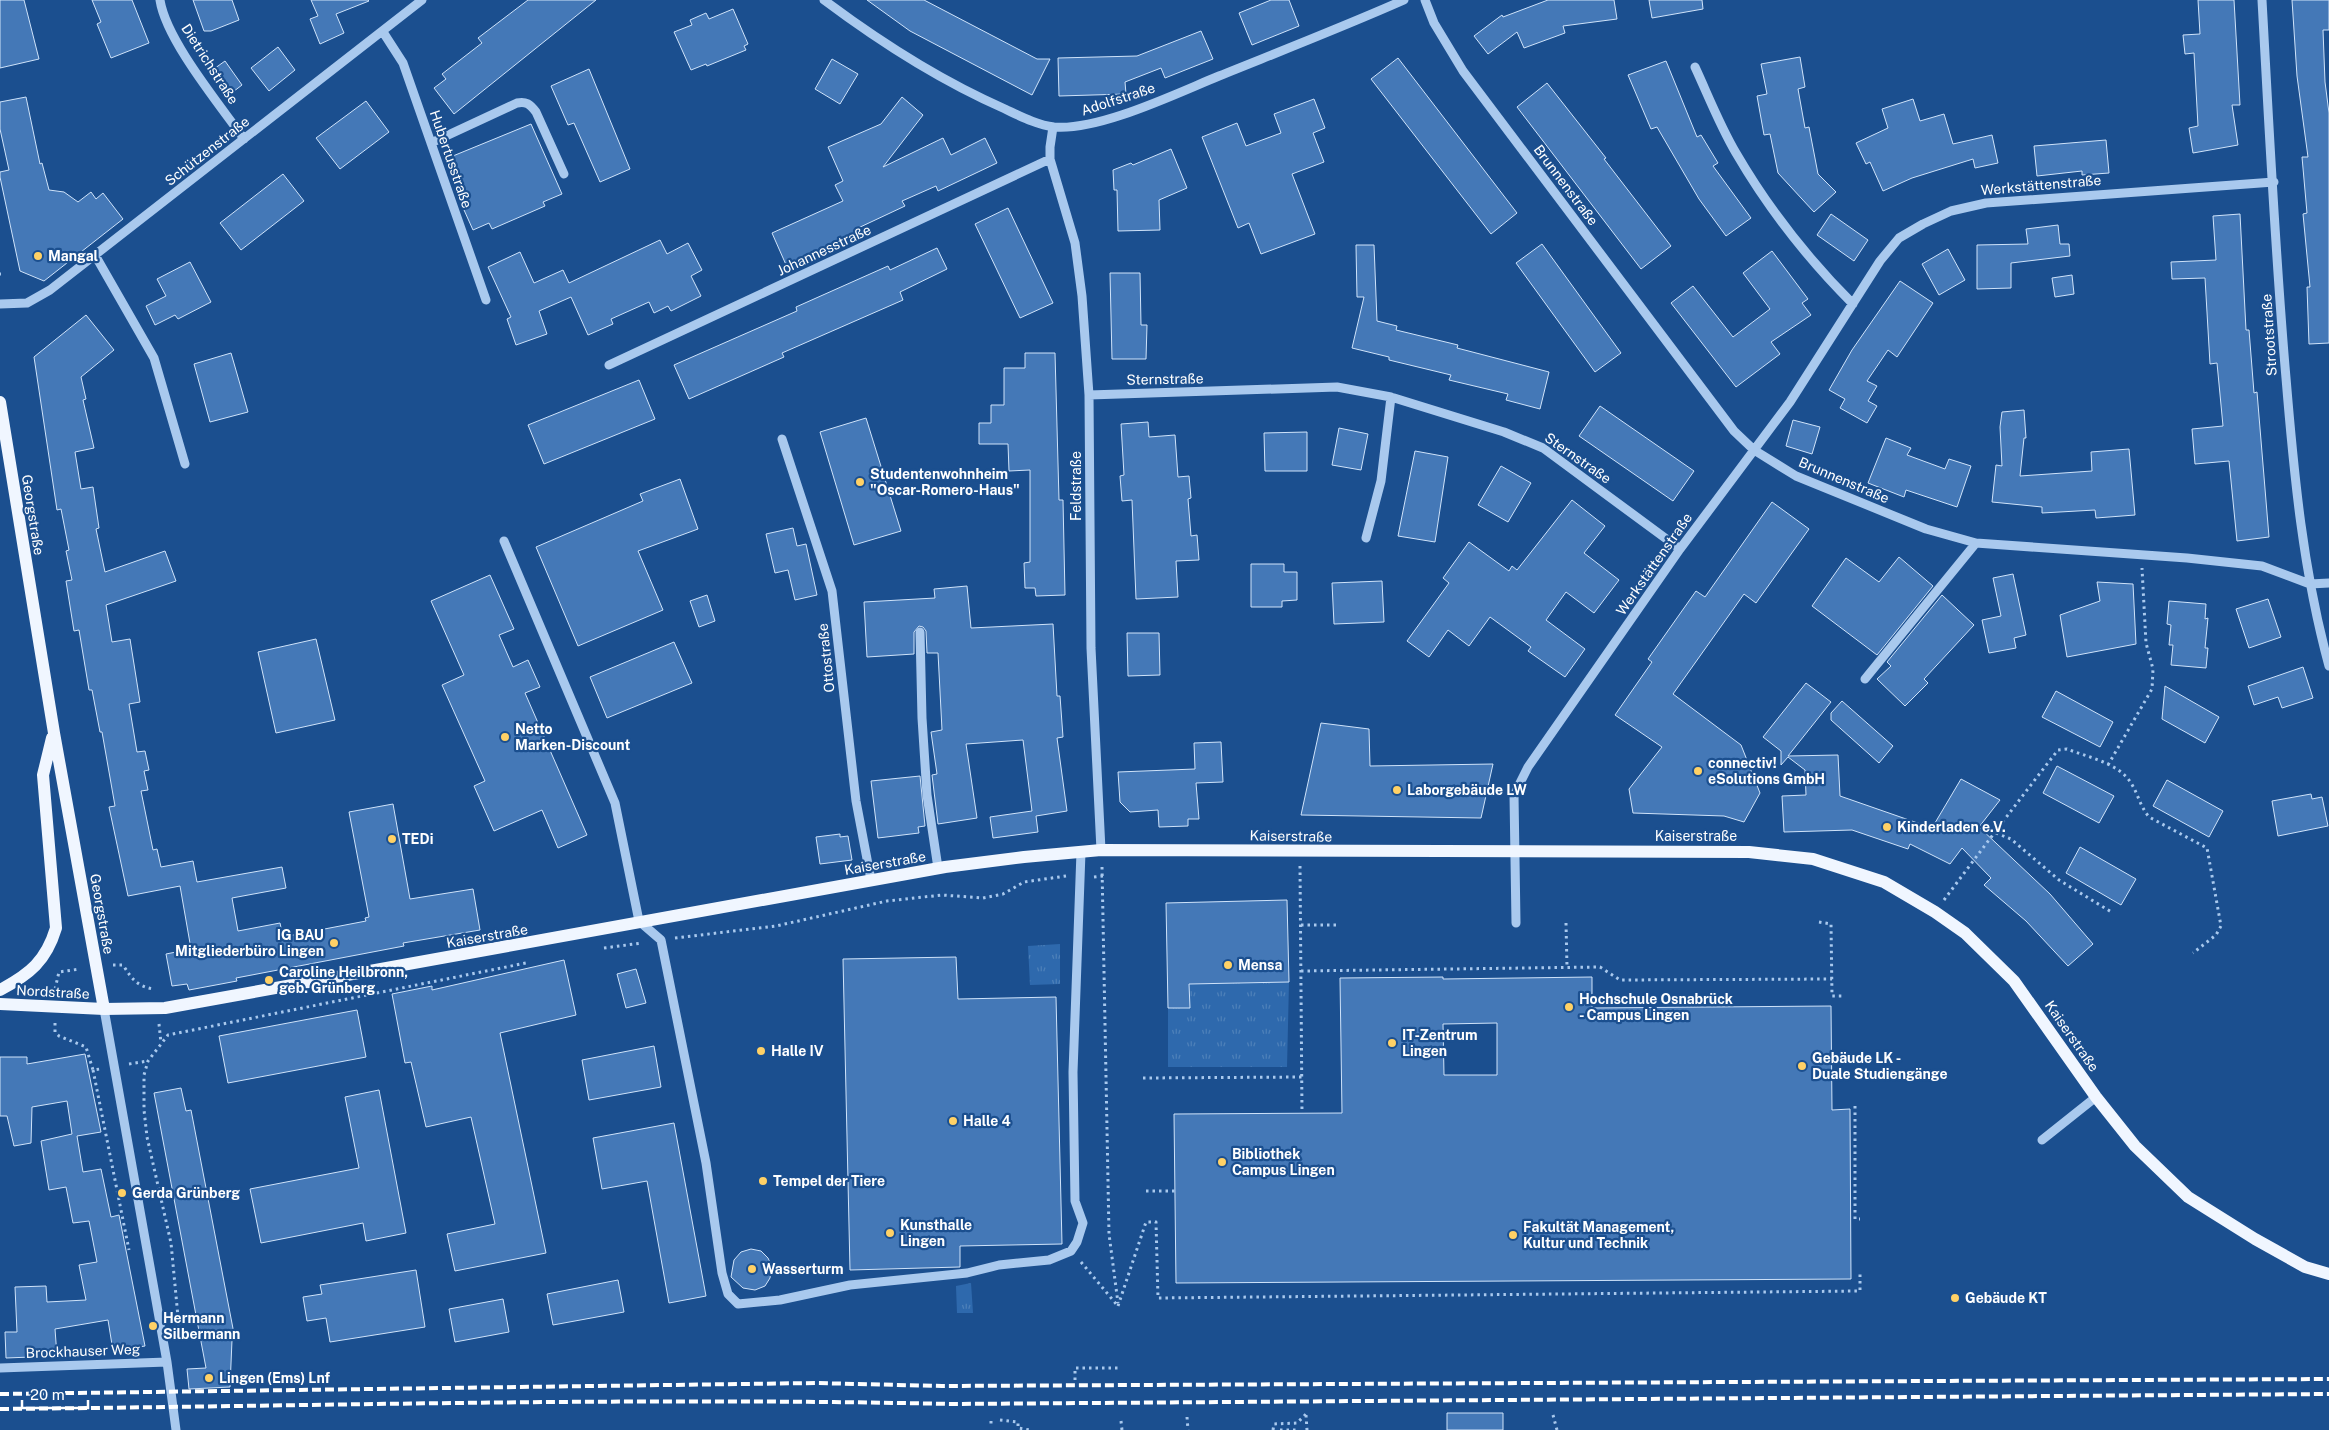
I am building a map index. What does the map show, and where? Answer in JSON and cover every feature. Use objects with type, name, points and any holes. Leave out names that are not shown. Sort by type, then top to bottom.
[{"type":"main road","name":"Georgstraße","points":[[0,402],[54,733],[104,1009]]},
{"type":"main road","points":[[0,990],[18,981],[39,963],[50,949],[56,928],[44,775],[54,733]]},
{"type":"main road","name":"Kaiserstraße","points":[[104,1009],[175,1007],[938,868],[1101,850],[1515,853],[1749,852],[1813,859],[1884,882],[1935,912],[1965,933],[2014,981],[2096,1098],[2135,1146],[2188,1197],[2255,1239],[2305,1267],[2329,1274]]},
{"type":"main road","name":"Nordstraße","points":[[0,1004],[104,1009]]},
{"type":"street","name":"Dietrichstraße","points":[[160,0],[162,14],[187,57],[244,139]]},
{"type":"street","name":"Schützenstraße","points":[[0,304],[26,303],[50,290],[422,0]]},
{"type":"street","name":"Adolfstraße","points":[[824,0],[852,21],[928,70],[990,103],[1028,120],[1053,126],[1074,127],[1109,118],[1156,102],[1404,0]]},
{"type":"street","name":"Brunnenstraße","points":[[1425,0],[1434,23],[1463,71],[1734,430],[1754,450],[1796,476],[1926,529],[1976,543],[2262,566],[2310,584],[2329,583]]},
{"type":"street","name":"Strootstraße","points":[[2262,0],[2280,309],[2300,524],[2310,584],[2329,666]]},
{"type":"street","name":"Hubertusstraße","points":[[383,32],[403,62],[486,300]]},
{"type":"street","points":[[1695,67],[1735,153],[1780,220],[1821,272],[1853,304]]},
{"type":"street","points":[[431,143],[516,103],[524,102],[530,105],[536,112],[564,174]]},
{"type":"street","name":"Feldstraße","points":[[1053,126],[1050,160],[1075,243],[1082,296],[1089,395],[1090,648],[1101,850]]},
{"type":"street","name":"Johannesstraße","points":[[609,365],[1050,160]]},
{"type":"street","name":"Werkstättenstraße","points":[[1516,924],[1514,795],[1528,767],[1680,549],[1790,402],[1880,261],[1898,238],[1951,211],[1986,203],[2044,197],[2274,182]]},
{"type":"street","points":[[95,254],[154,358],[185,464]]},
{"type":"street","name":"Sternstraße","points":[[1089,395],[1337,387],[1391,397],[1504,432],[1543,448],[1680,549]]},
{"type":"street","points":[[1366,538],[1381,481],[1391,397]]},
{"type":"street","name":"Ottostraße","points":[[782,439],[832,591],[856,801],[871,880]]},
{"type":"street","points":[[504,541],[615,803],[640,921],[661,940],[706,1163],[722,1273],[728,1294],[738,1304],[780,1300],[850,1285],[967,1273],[999,1265],[1049,1260],[1071,1251],[1078,1242],[1082,1223],[1075,1201],[1072,1072],[1081,852]]},
{"type":"street","points":[[1865,679],[1976,543]]},
{"type":"street","points":[[920,632],[922,718],[927,795],[938,868]]},
{"type":"street","name":"Georgstraße","points":[[104,1009],[167,1362],[176,1430]]},
{"type":"street","points":[[2042,1140],[2096,1098]]},
{"type":"street","name":"Brockhauser Weg","points":[[0,1368],[167,1362]]},
{"type":"path","points":[[2108,766],[2152,688],[2154,669],[2146,643],[2142,591],[2142,555]]},
{"type":"path","points":[[1935,912],[1996,833],[2016,802],[2058,750],[2066,749],[2122,772],[2131,783],[2142,808],[2149,817],[2207,848],[2221,926],[2216,935],[2193,953]]},
{"type":"path","points":[[1996,833],[2012,839],[2059,880],[2113,913]]},
{"type":"path","points":[[1101,850],[1109,1234],[1118,1306]]},
{"type":"path","points":[[1300,852],[1302,1113]]},
{"type":"path","points":[[600,949],[776,926],[887,901],[942,895],[984,898],[1003,894],[1024,882],[1048,877],[1103,876]]},
{"type":"path","points":[[1820,922],[1831,924],[1832,996],[1844,996]]},
{"type":"path","points":[[1566,923],[1567,967]]},
{"type":"path","points":[[1301,925],[1336,925]]},
{"type":"path","points":[[181,1344],[171,1243],[147,1137],[144,1110],[144,1075],[148,1061],[168,1035],[534,961]]},
{"type":"path","points":[[1301,971],[1600,967],[1620,980],[1832,980]]},
{"type":"path","points":[[93,1070],[130,1252]]},
{"type":"path","points":[[1144,1078],[1302,1077]]},
{"type":"path","points":[[1854,1106],[1852,1188],[1855,1219],[1860,1219]]},
{"type":"path","points":[[1146,1191],[1175,1191]]},
{"type":"path","points":[[1118,1306],[1146,1222],[1156,1222],[1158,1298],[1860,1291],[1860,1273]]},
{"type":"path","points":[[1071,1251],[1118,1306]]},
{"type":"path","points":[[1076,1380],[1075,1368],[1120,1368]]},
{"type":"path","points":[[1274,1430],[1274,1424],[1297,1423],[1306,1414],[1306,1430]]},
{"type":"path","points":[[1553,1414],[1558,1430]]},
{"type":"path","points":[[1187,1417],[1188,1430]]},
{"type":"path","points":[[991,1420],[991,1425]]},
{"type":"path","points":[[1000,1420],[1018,1422],[1018,1428],[1030,1430]]},
{"type":"path","points":[[1120,1421],[1122,1430]]},
{"type":"path","points":[[1280,1430],[1298,1430]]},
{"type":"green space","points":[[1060,944],[1060,984],[1030,985],[1028,946]]},
{"type":"green space","points":[[1289,982],[1287,1067],[1168,1067],[1168,1008],[1190,1007],[1189,984]]},
{"type":"green space","points":[[971,1283],[973,1313],[957,1313],[956,1286]]},
{"type":"building","points":[[0,0],[24,0],[39,59],[0,68]]},
{"type":"building","points":[[92,0],[132,0],[149,43],[111,58],[97,24],[101,22]]},
{"type":"building","points":[[193,0],[232,0],[239,20],[211,31],[204,31]]},
{"type":"building","points":[[311,0],[369,1],[336,14],[344,33],[320,44],[310,19],[318,16]]},
{"type":"building","points":[[528,0],[596,0],[454,114],[434,88],[446,79],[442,74],[482,43],[478,38]]},
{"type":"building","points":[[867,0],[924,0],[1037,59],[1050,59],[1032,95],[910,31]]},
{"type":"building","points":[[1271,0],[1289,0],[1299,26],[1252,45],[1239,13]]},
{"type":"building","points":[[1548,0],[1614,0],[1617,19],[1563,26],[1565,33],[1524,48],[1517,32],[1488,54],[1474,36],[1502,15],[1503,17]]},
{"type":"building","points":[[1649,0],[1702,0],[1703,9],[1652,18]]},
{"type":"building","points":[[2198,0],[2234,0],[2240,105],[2232,105],[2238,145],[2193,153],[2189,128],[2198,126],[2194,53],[2185,54],[2183,35],[2200,34]]},
{"type":"building","points":[[2292,0],[2329,0],[2329,30],[2323,30],[2325,82],[2329,113],[2329,343],[2309,344],[2307,287],[2310,287],[2303,214],[2307,213],[2302,157],[2308,157],[2297,76]]},
{"type":"building","points":[[733,9],[748,44],[744,46],[746,50],[707,66],[706,64],[691,70],[674,32],[692,25],[690,20],[706,13],[709,19]]},
{"type":"building","points":[[1201,31],[1213,59],[1165,78],[1161,68],[1125,82],[1126,94],[1059,96],[1058,58],[1137,56]]},
{"type":"building","points":[[278,47],[295,70],[269,91],[251,68]]},
{"type":"building","points":[[1800,57],[1805,87],[1798,89],[1805,128],[1809,127],[1818,174],[1836,192],[1814,212],[1778,173],[1770,134],[1764,135],[1757,96],[1767,94],[1761,64]]},
{"type":"building","points":[[1398,58],[1517,213],[1491,234],[1371,79]]},
{"type":"building","points":[[832,59],[858,74],[840,104],[815,89]]},
{"type":"building","points":[[225,61],[242,85],[229,95],[211,71]]},
{"type":"building","points":[[1666,61],[1697,137],[1701,135],[1718,163],[1713,166],[1751,218],[1726,236],[1699,199],[1657,127],[1651,129],[1628,75]]},
{"type":"building","points":[[589,69],[630,169],[600,182],[574,123],[568,125],[551,86]]},
{"type":"building","points":[[1547,83],[1606,158],[1604,159],[1671,246],[1641,269],[1517,107]]},
{"type":"building","points":[[26,97],[40,164],[42,163],[49,190],[64,192],[78,202],[91,192],[96,199],[103,193],[123,219],[44,281],[20,271],[0,177],[0,172],[9,170],[0,129],[0,102]]},
{"type":"building","points":[[902,97],[923,115],[883,167],[943,138],[951,155],[985,138],[997,163],[938,191],[936,186],[902,201],[905,206],[856,229],[858,235],[787,267],[772,233],[843,201],[835,185],[843,181],[828,147],[881,124]]},
{"type":"building","points":[[1314,99],[1325,128],[1313,133],[1324,162],[1292,174],[1315,234],[1261,254],[1249,223],[1238,228],[1202,137],[1237,123],[1246,146],[1281,133],[1274,114]]},
{"type":"building","points":[[1913,99],[1920,121],[1944,114],[1953,144],[1992,135],[1998,163],[1975,168],[1973,159],[1912,178],[1883,191],[1870,162],[1866,164],[1856,143],[1888,128],[1882,109]]},
{"type":"building","points":[[366,101],[389,132],[340,169],[316,138]]},
{"type":"building","points":[[531,124],[562,194],[543,202],[545,206],[492,229],[489,223],[473,230],[460,201],[464,199],[448,158]]},
{"type":"building","points":[[2106,140],[2109,173],[2082,175],[2082,171],[2037,176],[2034,146]]},
{"type":"building","points":[[1171,149],[1187,188],[1159,200],[1160,230],[1118,231],[1117,190],[1114,190],[1113,170],[1131,163],[1133,165]]},
{"type":"building","points":[[283,174],[304,201],[241,250],[220,223]]},
{"type":"building","points":[[1008,208],[1053,303],[1020,318],[975,224]]},
{"type":"building","points":[[1831,214],[1868,240],[1854,261],[1817,235]]},
{"type":"building","points":[[2240,214],[2246,330],[2249,330],[2254,393],[2257,392],[2269,537],[2237,541],[2229,461],[2195,464],[2192,429],[2223,426],[2217,363],[2210,364],[2205,278],[2172,279],[2171,262],[2216,260],[2213,216]]},
{"type":"building","points":[[2058,225],[2060,244],[2069,244],[2070,256],[2011,263],[2011,288],[1977,289],[1977,245],[2028,244],[2026,229]]},
{"type":"building","points":[[660,240],[667,254],[688,243],[702,270],[691,276],[701,296],[671,311],[668,306],[654,313],[649,302],[611,319],[613,324],[588,335],[571,297],[539,311],[547,334],[516,345],[507,319],[511,317],[488,267],[520,252],[534,283],[563,270],[569,283]]},
{"type":"building","points":[[1542,244],[1621,353],[1595,372],[1516,263]]},
{"type":"building","points":[[1356,245],[1374,245],[1377,321],[1397,326],[1396,330],[1458,345],[1457,348],[1549,372],[1540,409],[1506,400],[1508,394],[1449,380],[1451,375],[1389,360],[1389,357],[1352,348],[1364,297],[1357,297]]},
{"type":"building","points":[[937,248],[947,269],[900,292],[903,300],[782,353],[784,357],[689,399],[674,365],[797,311],[796,307],[888,266],[890,270]]},
{"type":"building","points":[[1948,249],[1965,280],[1939,295],[1922,264]]},
{"type":"building","points":[[1772,251],[1808,299],[1802,303],[1811,315],[1771,342],[1780,354],[1736,387],[1671,303],[1693,286],[1733,337],[1770,309],[1743,273]]},
{"type":"building","points":[[190,262],[211,302],[178,319],[175,315],[155,325],[146,306],[166,296],[157,279]]},
{"type":"building","points":[[1110,273],[1140,273],[1141,325],[1147,325],[1146,359],[1112,359]]},
{"type":"building","points":[[2072,275],[2074,294],[2055,297],[2052,278]]},
{"type":"building","points":[[1900,281],[1933,303],[1897,357],[1888,350],[1867,381],[1877,386],[1868,401],[1877,406],[1867,423],[1840,408],[1845,399],[1829,390],[1852,350]]},
{"type":"building","points":[[86,315],[114,350],[81,377],[86,399],[83,400],[94,448],[75,452],[81,489],[93,487],[99,528],[96,529],[105,572],[165,551],[176,581],[106,605],[112,642],[130,639],[140,702],[129,704],[137,752],[145,751],[149,770],[144,771],[148,790],[141,791],[153,850],[157,849],[161,867],[193,861],[197,882],[282,867],[286,888],[232,898],[238,931],[280,923],[283,937],[366,921],[365,918],[369,917],[349,812],[393,804],[410,899],[473,889],[480,930],[403,943],[404,946],[236,978],[237,981],[189,990],[187,984],[172,986],[166,954],[191,949],[180,886],[128,896],[109,807],[115,806],[102,732],[100,732],[92,690],[89,690],[79,630],[74,631],[66,581],[72,580],[66,551],[69,550],[61,509],[57,510],[34,357]]},
{"type":"building","points":[[231,353],[248,412],[210,422],[194,364]]},
{"type":"building","points":[[1025,353],[1055,353],[1059,500],[1063,500],[1065,595],[1036,596],[1035,588],[1025,588],[1024,563],[1030,562],[1030,470],[1009,471],[1008,444],[979,444],[979,423],[991,423],[991,405],[1004,405],[1004,368],[1025,368]]},
{"type":"building","points":[[639,380],[655,419],[544,464],[528,425]]},
{"type":"building","points":[[1600,406],[1694,471],[1673,501],[1579,436]]},
{"type":"building","points":[[2024,410],[2026,438],[2024,438],[2020,476],[2092,471],[2091,452],[2129,449],[2135,515],[2096,518],[2095,510],[2042,513],[2042,507],[1992,502],[1996,465],[2002,466],[2000,427],[2002,412]]},
{"type":"building","name":"Studentenwohnheim \"Oscar-Romero-Haus\"","points":[[866,418],[901,531],[854,545],[820,432]]},
{"type":"building","points":[[1793,420],[1820,427],[1812,454],[1786,446]]},
{"type":"building","points":[[1148,422],[1149,437],[1175,435],[1178,477],[1189,476],[1191,498],[1188,499],[1191,536],[1197,535],[1199,560],[1176,561],[1178,597],[1136,599],[1132,500],[1122,501],[1120,476],[1124,475],[1121,424]]},
{"type":"building","points":[[1339,428],[1368,434],[1361,470],[1332,465]]},
{"type":"building","points":[[1307,432],[1307,471],[1265,471],[1264,433]]},
{"type":"building","points":[[1886,438],[1911,448],[1907,455],[1945,469],[1949,459],[1971,466],[1957,507],[1906,490],[1904,497],[1868,483]]},
{"type":"building","points":[[1415,451],[1448,457],[1435,542],[1398,536]]},
{"type":"building","points":[[1501,466],[1531,483],[1508,522],[1478,505]]},
{"type":"building","points":[[680,479],[698,529],[638,551],[663,610],[578,646],[536,547],[643,501],[640,494]]},
{"type":"building","points":[[1572,500],[1605,526],[1584,553],[1619,580],[1594,613],[1566,592],[1546,620],[1585,649],[1565,677],[1528,651],[1531,647],[1490,617],[1469,646],[1448,630],[1429,657],[1407,641],[1449,583],[1443,578],[1469,542],[1509,571],[1512,566],[1517,570]]},
{"type":"building","points":[[1772,502],[1809,529],[1756,603],[1744,594],[1673,694],[1741,745],[1760,793],[1744,822],[1724,816],[1633,813],[1629,789],[1662,747],[1615,715],[1652,662],[1648,659],[1696,591],[1705,597]]},
{"type":"building","points":[[793,528],[797,546],[806,544],[817,595],[795,600],[788,570],[775,573],[766,534]]},
{"type":"building","points":[[1899,557],[1933,586],[1877,655],[1812,606],[1846,558],[1879,582]]},
{"type":"building","points":[[1251,564],[1284,564],[1284,572],[1297,572],[1297,600],[1282,601],[1282,607],[1251,607]]},
{"type":"building","points":[[2013,574],[2026,635],[2014,638],[2016,648],[1989,653],[1982,620],[2001,616],[1993,578]]},
{"type":"building","name":"Netto Marken-Discount","points":[[490,575],[514,629],[499,635],[513,667],[528,660],[540,687],[525,693],[587,835],[558,848],[542,810],[494,831],[474,786],[485,781],[442,685],[464,675],[431,601]]},
{"type":"building","points":[[1382,581],[1384,622],[1334,624],[1332,583]]},
{"type":"building","points":[[2097,582],[2133,584],[2136,644],[2067,657],[2060,615],[2100,601]]},
{"type":"building","points":[[967,586],[971,628],[1053,624],[1057,696],[1060,696],[1063,737],[1057,738],[1067,811],[1036,816],[1038,832],[993,838],[990,817],[1032,811],[1023,740],[966,744],[977,818],[938,824],[932,775],[937,774],[931,732],[942,730],[938,653],[927,653],[926,631],[923,627],[919,626],[914,632],[914,654],[867,657],[864,602],[935,598],[934,589]]},
{"type":"building","points":[[707,595],[715,621],[699,627],[690,601]]},
{"type":"building","points":[[1942,595],[1974,625],[1924,679],[1928,683],[1905,706],[1877,679],[1891,666],[1887,662]]},
{"type":"building","points":[[2268,599],[2281,637],[2249,648],[2236,609]]},
{"type":"building","points":[[2169,601],[2206,604],[2205,619],[2208,618],[2205,648],[2208,648],[2206,668],[2171,665],[2173,645],[2169,645],[2171,625],[2167,624]]},
{"type":"building","points":[[1127,633],[1159,633],[1160,675],[1128,676]]},
{"type":"building","points":[[316,639],[335,720],[276,733],[258,652]]},
{"type":"building","points":[[674,642],[692,683],[607,718],[590,677]]},
{"type":"building","points":[[2303,667],[2313,698],[2282,708],[2278,697],[2254,705],[2248,686]]},
{"type":"building","points":[[1806,683],[1831,702],[1788,756],[1838,755],[1840,796],[1932,828],[1961,779],[2000,800],[1979,827],[2050,894],[2093,944],[2068,966],[2026,921],[1984,885],[1991,878],[1962,848],[1950,864],[1910,844],[1908,849],[1852,830],[1784,832],[1782,796],[1806,795],[1805,770],[1788,757],[1781,765],[1781,751],[1763,737]]},
{"type":"building","points":[[2165,686],[2219,717],[2205,743],[2162,719]]},
{"type":"building","points":[[2056,691],[2113,722],[2100,747],[2042,717]]},
{"type":"building","points":[[1842,701],[1893,746],[1879,763],[1831,720],[1831,713]]},
{"type":"building","name":"Laborgebäude LW","points":[[1321,723],[1369,729],[1370,766],[1493,764],[1481,818],[1301,815]]},
{"type":"building","points":[[1221,742],[1223,782],[1196,783],[1199,819],[1188,819],[1188,826],[1159,827],[1158,810],[1130,812],[1120,802],[1118,772],[1195,769],[1194,743]]},
{"type":"building","points":[[2057,766],[2114,796],[2099,823],[2043,793]]},
{"type":"building","points":[[920,776],[925,826],[918,827],[919,833],[878,838],[871,781]]},
{"type":"building","points":[[2167,780],[2223,811],[2209,837],[2153,806]]},
{"type":"building","points":[[2311,794],[2312,799],[2322,797],[2328,826],[2278,836],[2272,801]]},
{"type":"building","points":[[840,834],[840,837],[848,836],[852,860],[820,864],[816,837]]},
{"type":"building","points":[[2080,847],[2136,879],[2121,905],[2066,873]]},
{"type":"building","name":"Mensa","points":[[1287,900],[1289,982],[1189,984],[1190,1008],[1168,1008],[1166,903]]},
{"type":"building","name":"Halle 4","points":[[956,957],[958,999],[1056,997],[1062,1244],[960,1246],[960,1267],[850,1270],[843,959]]},
{"type":"building","points":[[564,960],[576,1015],[500,1033],[546,1253],[455,1271],[447,1234],[495,1224],[471,1117],[426,1127],[411,1062],[405,1063],[392,994],[432,986],[432,990]]},
{"type":"building","points":[[636,969],[646,1003],[626,1008],[617,974]]},
{"type":"building","name":"Fakultät Management, Kultur und Technik","points":[[1592,977],[1592,1008],[1831,1006],[1832,1110],[1850,1109],[1851,1279],[1176,1283],[1174,1114],[1342,1113],[1340,978]],"holes":[[[1497,1023],[1497,1075],[1444,1075],[1443,1024]]]},
{"type":"building","points":[[357,1010],[366,1057],[228,1083],[219,1036]]},
{"type":"building","points":[[654,1046],[661,1087],[589,1100],[582,1060]]},
{"type":"building","points":[[85,1054],[101,1132],[77,1136],[83,1172],[101,1169],[111,1217],[119,1215],[145,1346],[113,1351],[108,1320],[55,1329],[57,1356],[6,1358],[5,1332],[17,1332],[15,1287],[46,1286],[47,1302],[86,1300],[79,1265],[97,1262],[89,1221],[73,1223],[66,1187],[49,1190],[41,1141],[72,1134],[67,1101],[32,1107],[31,1143],[14,1146],[7,1116],[0,1116],[0,1057],[27,1057],[27,1064]]},
{"type":"building","points":[[181,1088],[186,1111],[191,1110],[235,1339],[232,1340],[230,1387],[189,1389],[187,1369],[206,1368],[154,1093]]},
{"type":"building","points":[[379,1090],[406,1233],[366,1241],[363,1223],[261,1243],[250,1189],[359,1168],[345,1097]]},
{"type":"building","points":[[674,1123],[706,1296],[669,1303],[647,1181],[602,1189],[593,1138]]},
{"type":"building","name":"Wasserturm","points":[[751,1249],[761,1251],[768,1258],[772,1267],[770,1278],[765,1286],[755,1290],[743,1288],[731,1277],[734,1260],[741,1252]]},
{"type":"building","points":[[416,1270],[425,1327],[330,1342],[326,1318],[307,1321],[303,1297],[322,1294],[320,1285]]},
{"type":"building","points":[[618,1280],[624,1312],[553,1325],[547,1294]]},
{"type":"building","points":[[503,1299],[509,1332],[455,1342],[449,1309]]},
{"type":"building","points":[[1447,1413],[1503,1413],[1503,1430],[1447,1430]]},
{"type":"railway","points":[[0,1394],[816,1383],[942,1386],[2329,1379]]},
{"type":"railway","points":[[0,1409],[714,1401],[952,1404],[2329,1394]]},
{"type":"place","name":"Mangal","points":[[38,256]]},
{"type":"place","name":"Studentenwohnheim \"Oscar-Romero-Haus\"","points":[[860,482]]},
{"type":"place","name":"Netto Marken-Discount","points":[[505,737]]},
{"type":"place","name":"connectiv! eSolutions GmbH","points":[[1698,771]]},
{"type":"place","name":"Laborgebäude LW","points":[[1397,790]]},
{"type":"place","name":"Kinderladen e.V.","points":[[1887,827]]},
{"type":"place","name":"TEDi","points":[[392,839]]},
{"type":"place","name":"IG BAU Mitgliederbüro Lingen","points":[[334,943]]},
{"type":"place","name":"Mensa","points":[[1228,965]]},
{"type":"place","name":"Caroline Heilbronn, geb. Grünberg","points":[[269,980]]},
{"type":"place","name":"Hochschule Osnabrück - Campus Lingen","points":[[1569,1007]]},
{"type":"place","name":"IT-Zentrum Lingen","points":[[1392,1043]]},
{"type":"place","name":"Halle IV","points":[[761,1051]]},
{"type":"place","name":"Gebäude LK - Duale Studiengänge","points":[[1802,1066]]},
{"type":"place","name":"Halle 4","points":[[953,1121]]},
{"type":"place","name":"Bibliothek Campus Lingen","points":[[1222,1162]]},
{"type":"place","name":"Tempel der Tiere","points":[[763,1181]]},
{"type":"place","name":"Gerda Grünberg","points":[[122,1193]]},
{"type":"place","name":"Kunsthalle Lingen","points":[[890,1233]]},
{"type":"place","name":"Fakultät Management, Kultur und Technik","points":[[1513,1235]]},
{"type":"place","name":"Wasserturm","points":[[752,1269]]},
{"type":"place","name":"Gebäude KT","points":[[1955,1298]]},
{"type":"place","name":"Hermann Silbermann","points":[[153,1326]]},
{"type":"place","name":"Lingen (Ems) Lnf","points":[[209,1378]]}]
